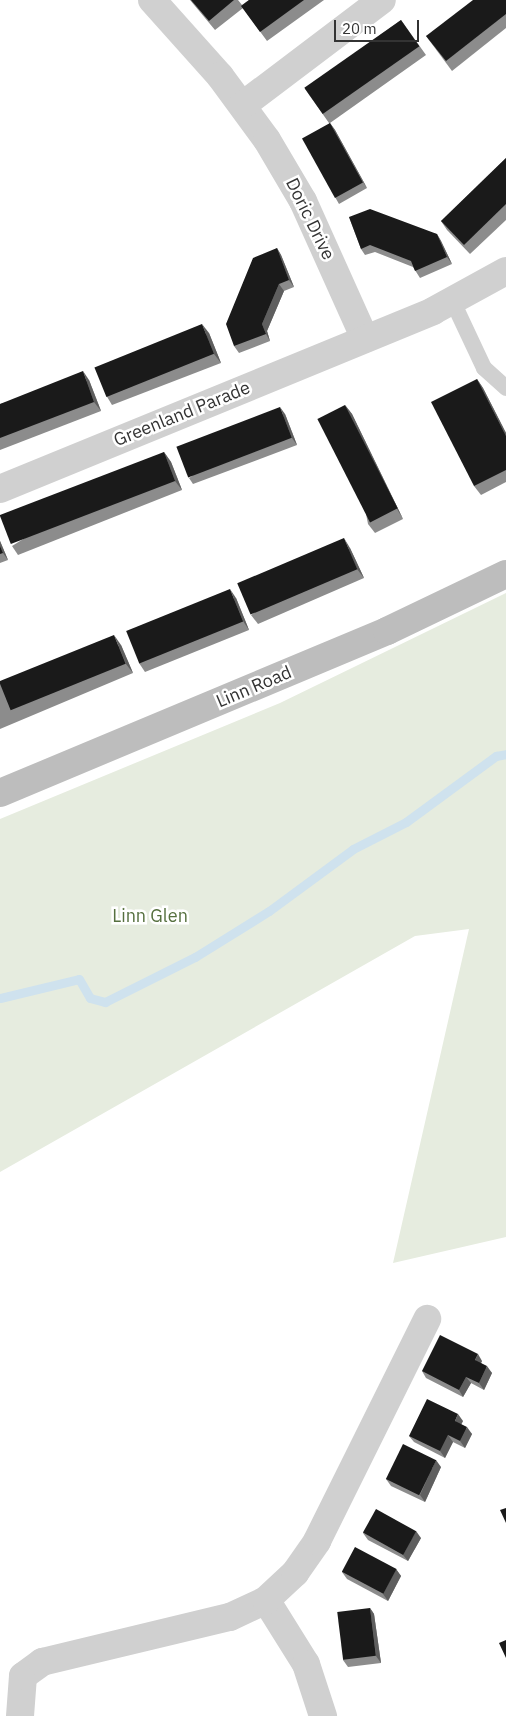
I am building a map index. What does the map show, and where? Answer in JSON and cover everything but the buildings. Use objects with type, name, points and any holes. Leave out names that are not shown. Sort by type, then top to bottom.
[{"type":"street","name":"Doric Drive","points":[[152,0],[243,105],[303,201],[365,339]]},
{"type":"street","points":[[243,105],[382,0]]},
{"type":"street","name":"Greenland Parade","points":[[0,489],[453,302],[506,271]]},
{"type":"street","name":"Linn Road","points":[[0,793],[387,631],[506,574]]},
{"type":"street","points":[[20,1716],[23,1676],[42,1662],[230,1617],[266,1600],[295,1573],[316,1541],[427,1319]]},
{"type":"street","points":[[266,1600],[306,1664],[324,1716]]},
{"type":"lane","points":[[453,302],[484,368],[506,388]]},
{"type":"green space","name":"Linn Glen","points":[[506,593],[506,1237],[393,1263],[469,929],[415,936],[0,1172],[0,819],[280,703]]},
{"type":"waterway","points":[[0,998],[79,979],[90,998],[105,1002],[195,957],[269,911],[353,849],[406,822],[496,756],[506,754]]}]
